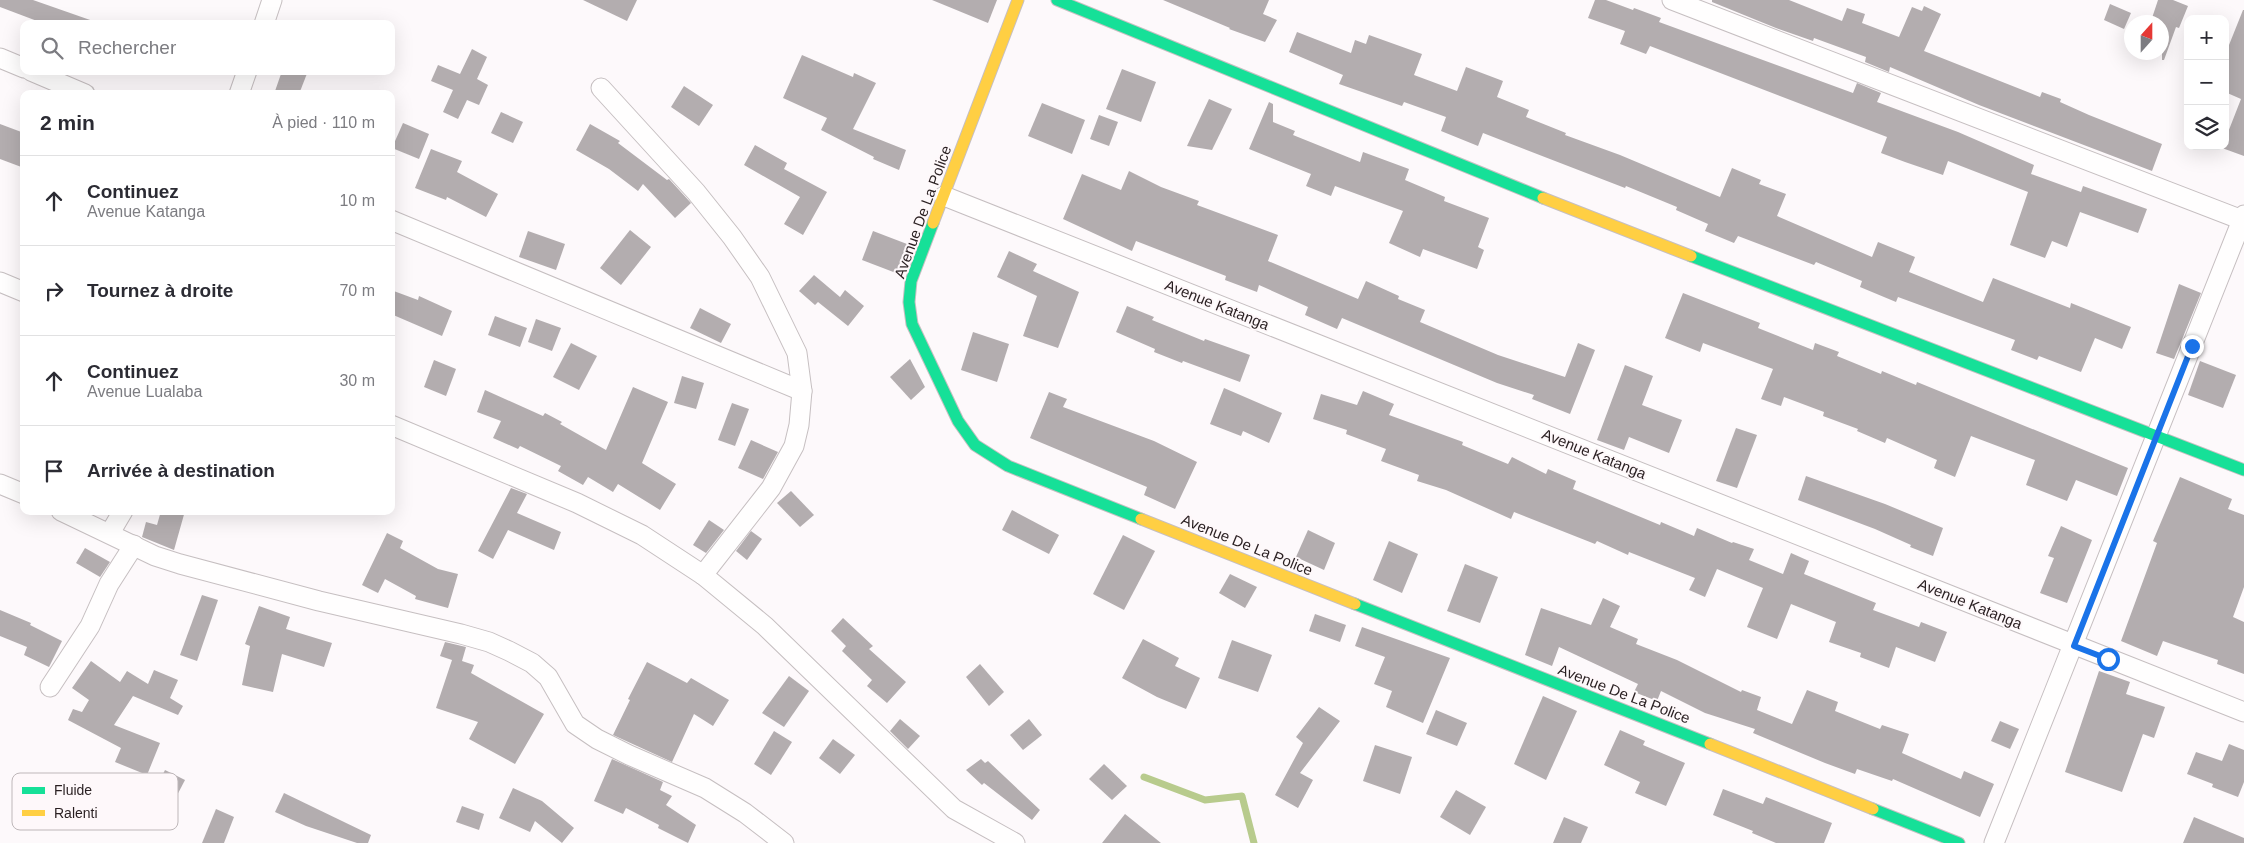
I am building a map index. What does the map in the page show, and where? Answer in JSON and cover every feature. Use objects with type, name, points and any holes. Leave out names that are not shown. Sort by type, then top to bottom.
[{"type":"street","points":[[265,20],[272,0]]},
{"type":"street","name":"Avenue De La Police","points":[[1018,0],[911,281],[909,302],[912,324],[958,421],[975,445],[1008,466],[1959,843]]},
{"type":"street","points":[[1056,0],[1598,220],[2244,470]]},
{"type":"street","points":[[1672,0],[2243,218],[1994,843]]},
{"type":"street","points":[[0,58],[20,66]]},
{"type":"street","points":[[40,75],[76,90]]},
{"type":"street","points":[[240,90],[246,75]]},
{"type":"street","points":[[601,88],[696,192],[760,277],[797,353],[802,391],[799,425],[794,446],[771,488],[703,575]]},
{"type":"street","name":"Avenue Katanga","points":[[944,196],[2244,712]]},
{"type":"street","points":[[395,222],[802,391]]},
{"type":"street","points":[[0,282],[20,290]]},
{"type":"street","points":[[395,426],[429,439],[585,507],[642,535],[703,575],[765,626],[954,809],[1015,843]]},
{"type":"street","points":[[0,484],[20,492]]},
{"type":"street","points":[[70,515],[134,544],[155,556],[210,573],[319,602],[461,634],[509,651],[532,663],[548,677],[567,713],[575,724],[582,729],[629,755],[705,788],[745,812],[784,843]]},
{"type":"street","points":[[110,533],[121,515]]},
{"type":"street","points":[[50,687],[90,626],[109,584],[134,544]]},
{"type":"building","points":[[0,0],[33,0],[90,20],[34,20],[0,7]]},
{"type":"building","points":[[583,0],[637,0],[627,21]]},
{"type":"building","points":[[932,0],[997,0],[988,23]]},
{"type":"building","points":[[1163,0],[1269,0],[1263,14],[1277,20],[1265,42],[1229,29]]},
{"type":"building","points":[[1595,0],[1606,0],[1633,10],[1634,8],[1661,18],[1659,22],[1853,93],[1857,83],[1881,93],[1877,102],[1958,132],[2034,165],[2031,174],[2081,192],[2083,186],[2147,209],[2138,233],[2080,212],[2067,247],[2052,241],[2045,258],[2010,245],[2028,192],[1948,161],[1943,175],[1905,162],[1881,153],[1887,137],[1650,46],[1646,54],[1620,44],[1625,31],[1588,18]]},
{"type":"building","points":[[1712,0],[1789,0],[1842,21],[1847,8],[1865,14],[1862,23],[1899,37],[1912,7],[1922,11],[1924,6],[1941,14],[1924,51],[2040,97],[2042,92],[2061,99],[2060,102],[2089,115],[2162,144],[2152,171],[1979,105],[1890,67],[1889,72],[1865,62],[1866,57],[1814,38],[1813,41],[1776,28],[1712,2]]},
{"type":"building","points":[[2158,0],[2173,0],[2188,6],[2179,28],[2176,27],[2169,46],[2169,15],[2153,15]]},
{"type":"building","points":[[2110,4],[2131,13],[2130,15],[2124,15],[2124,29],[2104,20]]},
{"type":"building","points":[[2244,10],[2244,156],[2228,150],[2229,130],[2241,99],[2229,94],[2229,45]]},
{"type":"building","points":[[1297,32],[1351,53],[1355,40],[1366,44],[1369,35],[1422,54],[1414,75],[1457,91],[1466,67],[1503,81],[1497,97],[1529,110],[1526,117],[1566,133],[1565,135],[1620,155],[1720,197],[1732,168],[1761,180],[1759,184],[1786,194],[1777,216],[1872,257],[1878,242],[1915,257],[1909,272],[1983,302],[1993,278],[2070,308],[2071,303],[2131,327],[2122,349],[2095,338],[2081,372],[2039,356],[2037,360],[2011,350],[2015,340],[1898,297],[1896,302],[1860,287],[1862,281],[1816,262],[1814,265],[1738,236],[1734,243],[1705,231],[1708,224],[1676,210],[1677,207],[1626,186],[1625,188],[1483,133],[1478,146],[1441,131],[1446,117],[1404,102],[1402,106],[1339,84],[1343,75],[1289,52]]},
{"type":"building","points":[[472,49],[487,57],[477,79],[488,85],[479,105],[467,100],[458,119],[443,112],[453,90],[431,81],[438,65],[460,74]]},
{"type":"building","points":[[802,55],[853,77],[854,73],[876,83],[853,129],[906,150],[899,170],[873,159],[874,157],[821,130],[827,118],[783,98]]},
{"type":"building","points":[[1122,69],[1156,82],[1141,122],[1106,109]]},
{"type":"building","points":[[281,75],[306,75],[301,90],[275,90]]},
{"type":"building","points":[[684,86],[713,105],[699,126],[671,107]]},
{"type":"building","points":[[1209,99],[1232,109],[1212,150],[1187,146]]},
{"type":"building","points":[[1269,102],[1273,104],[1273,122],[1295,131],[1293,135],[1360,162],[1363,152],[1409,169],[1405,180],[1445,197],[1444,201],[1489,218],[1478,247],[1484,250],[1477,269],[1423,249],[1420,257],[1389,243],[1403,211],[1335,186],[1331,196],[1306,186],[1311,174],[1249,149]]},
{"type":"building","points":[[1042,103],[1085,120],[1072,154],[1028,136]]},
{"type":"building","points":[[501,112],[523,122],[513,143],[491,133]]},
{"type":"building","points":[[1099,115],[1118,122],[1109,146],[1090,139]]},
{"type":"building","points":[[403,123],[429,134],[419,159],[395,149],[395,141]]},
{"type":"building","points":[[0,124],[20,132],[20,166],[0,159]]},
{"type":"building","points":[[590,124],[620,141],[618,143],[667,180],[669,179],[691,203],[675,218],[643,184],[638,191],[609,169],[576,150]]},
{"type":"building","points":[[755,145],[787,163],[784,169],[827,192],[803,235],[784,224],[800,197],[744,165]]},
{"type":"building","points":[[431,149],[462,161],[457,172],[498,194],[486,217],[447,197],[446,200],[415,188]]},
{"type":"building","points":[[1129,171],[1161,187],[1199,201],[1197,205],[1278,235],[1268,261],[1358,299],[1366,281],[1399,296],[1398,299],[1425,310],[1420,322],[1498,355],[1565,377],[1578,343],[1595,350],[1570,414],[1532,399],[1534,395],[1497,383],[1342,318],[1337,329],[1305,315],[1308,307],[1259,285],[1257,292],[1225,280],[1226,276],[1136,241],[1132,251],[1063,219],[1082,174],[1121,190]]},
{"type":"building","points":[[630,230],[651,247],[621,285],[600,268]]},
{"type":"building","points":[[528,231],[565,244],[556,270],[519,257]]},
{"type":"building","points":[[873,231],[907,244],[896,273],[862,260]]},
{"type":"building","points":[[1009,251],[1037,264],[1033,271],[1079,292],[1058,348],[1023,336],[1037,296],[997,277]]},
{"type":"building","points":[[814,275],[840,297],[845,290],[864,306],[848,326],[818,302],[815,305],[799,291]]},
{"type":"building","points":[[2179,284],[2201,293],[2174,359],[2156,353]]},
{"type":"building","points":[[395,291],[418,300],[419,296],[452,311],[442,336],[395,316]]},
{"type":"building","points":[[1683,293],[1760,323],[1758,328],[1813,350],[1815,343],[1839,352],[1837,356],[1881,374],[1882,371],[1916,385],[1917,382],[2128,468],[2117,496],[2076,480],[2067,501],[2026,485],[2035,460],[1971,436],[1955,477],[1934,468],[1937,460],[1887,438],[1885,443],[1857,431],[1858,429],[1823,416],[1824,412],[1784,397],[1781,406],[1761,399],[1773,369],[1703,343],[1700,352],[1665,338]]},
{"type":"building","points":[[1127,306],[1154,317],[1152,320],[1204,341],[1205,339],[1250,355],[1240,382],[1154,352],[1155,349],[1116,332]]},
{"type":"building","points":[[700,308],[731,324],[721,343],[690,328]]},
{"type":"building","points":[[495,316],[527,328],[520,347],[488,335]]},
{"type":"building","points":[[536,319],[561,328],[552,351],[528,342]]},
{"type":"building","points":[[973,332],[1009,344],[997,382],[961,370]]},
{"type":"building","points":[[571,343],[597,356],[579,390],[553,377]]},
{"type":"building","points":[[910,359],[925,387],[911,400],[890,377]]},
{"type":"building","points":[[434,360],[456,369],[446,396],[424,387]]},
{"type":"building","points":[[2200,361],[2236,375],[2223,408],[2188,395]]},
{"type":"building","points":[[1625,365],[1653,376],[1642,405],[1682,420],[1669,453],[1629,437],[1624,450],[1597,440]]},
{"type":"building","points":[[682,376],[704,383],[696,409],[674,403]]},
{"type":"building","points":[[633,387],[668,402],[642,463],[676,484],[660,510],[618,484],[613,492],[588,477],[583,485],[558,471],[561,466],[520,446],[518,449],[493,438],[501,421],[477,412],[485,390],[543,416],[545,413],[562,422],[560,424],[606,450]]},
{"type":"building","points":[[1224,388],[1282,413],[1269,443],[1243,431],[1241,436],[1210,424]]},
{"type":"building","points":[[1363,391],[1394,404],[1389,415],[1463,442],[1462,445],[1508,464],[1512,457],[1546,474],[1548,469],[1576,481],[1573,489],[1660,525],[1661,522],[1694,536],[1697,528],[1732,543],[1754,549],[1749,560],[1783,574],[1791,553],[1809,561],[1804,574],[1876,603],[1873,610],[1919,627],[1921,622],[1947,632],[1935,662],[1896,647],[1889,668],[1860,657],[1861,653],[1829,642],[1836,622],[1791,604],[1777,639],[1747,627],[1763,588],[1717,569],[1705,597],[1689,590],[1695,578],[1629,552],[1628,555],[1597,541],[1595,544],[1514,512],[1511,519],[1446,490],[1417,481],[1419,475],[1381,461],[1386,449],[1346,434],[1347,430],[1313,419],[1321,394],[1357,405]]},
{"type":"building","points":[[1049,392],[1067,399],[1063,407],[1154,441],[1197,462],[1175,509],[1144,495],[1147,487],[1030,438]]},
{"type":"building","points":[[732,403],[749,409],[735,446],[718,440]]},
{"type":"building","points":[[1736,428],[1757,435],[1737,488],[1716,481]]},
{"type":"building","points":[[751,440],[778,452],[763,479],[738,468]]},
{"type":"building","points":[[1806,476],[1885,504],[1943,528],[1933,556],[1910,547],[1911,545],[1875,529],[1798,500]]},
{"type":"building","points":[[2180,477],[2232,499],[2228,509],[2244,515],[2244,587],[2233,617],[2244,622],[2244,674],[2217,664],[2218,660],[2163,641],[2157,656],[2121,641],[2157,543],[2153,541]]},
{"type":"building","points":[[511,488],[527,494],[517,513],[561,532],[554,550],[508,530],[493,559],[478,551]]},
{"type":"building","points":[[791,491],[814,515],[800,527],[777,503]]},
{"type":"building","points":[[1012,510],[1059,535],[1049,554],[1002,530]]},
{"type":"building","points":[[160,515],[184,515],[174,550],[142,537],[146,522],[157,525]]},
{"type":"building","points":[[709,520],[724,530],[706,553],[693,545]]},
{"type":"building","points":[[2061,526],[2092,540],[2067,603],[2040,593],[2054,558],[2048,556]]},
{"type":"building","points":[[1308,530],[1335,543],[1324,570],[1296,557]]},
{"type":"building","points":[[751,531],[762,539],[747,560],[736,551]]},
{"type":"building","points":[[387,533],[403,541],[400,548],[438,569],[458,574],[448,608],[415,599],[416,596],[385,579],[378,593],[362,585]]},
{"type":"building","points":[[1123,535],[1155,551],[1124,610],[1093,594]]},
{"type":"building","points":[[1389,541],[1418,554],[1402,593],[1373,580]]},
{"type":"building","points":[[85,548],[110,562],[100,577],[76,563]]},
{"type":"building","points":[[1465,564],[1498,577],[1480,623],[1447,611]]},
{"type":"building","points":[[1230,574],[1257,587],[1245,608],[1219,593]]},
{"type":"building","points":[[202,595],[218,600],[197,661],[180,655]]},
{"type":"building","points":[[1603,598],[1620,606],[1610,627],[1638,639],[1636,644],[1677,660],[1741,692],[1742,690],[1761,697],[1757,710],[1792,724],[1807,690],[1838,702],[1835,711],[1880,729],[1882,725],[1909,734],[1902,753],[1961,779],[1964,771],[1994,784],[1980,817],[1893,779],[1892,781],[1857,769],[1855,774],[1825,763],[1753,733],[1755,729],[1705,713],[1661,691],[1657,701],[1634,692],[1638,684],[1559,647],[1552,666],[1525,655],[1541,608],[1591,625]]},
{"type":"building","points":[[259,606],[290,617],[286,629],[332,643],[324,667],[282,654],[273,692],[242,685],[250,646],[245,644]]},
{"type":"building","points":[[0,610],[31,623],[30,625],[62,641],[49,667],[24,655],[27,647],[0,636]]},
{"type":"building","points":[[1315,614],[1346,625],[1340,642],[1309,631]]},
{"type":"building","points":[[843,618],[873,646],[869,649],[906,682],[887,703],[867,686],[872,680],[842,651],[846,646],[831,631]]},
{"type":"building","points":[[1362,627],[1450,658],[1423,723],[1386,707],[1392,691],[1374,684],[1385,657],[1355,646]]},
{"type":"building","points":[[1143,639],[1179,658],[1175,666],[1200,678],[1186,709],[1157,697],[1122,678]]},
{"type":"building","points":[[1232,640],[1272,655],[1258,692],[1218,678]]},
{"type":"building","points":[[445,642],[466,647],[462,661],[474,665],[471,673],[544,714],[515,764],[469,739],[478,722],[436,708],[452,660],[440,656]]},
{"type":"building","points":[[91,661],[120,682],[127,671],[148,684],[154,670],[178,680],[170,698],[183,706],[178,715],[133,696],[114,725],[160,743],[148,773],[142,773],[115,762],[121,748],[68,720],[73,709],[82,712],[89,700],[72,688]]},
{"type":"building","points":[[647,662],[687,683],[691,678],[729,700],[713,726],[694,714],[672,762],[613,735],[630,700],[628,699]]},
{"type":"building","points":[[980,664],[1004,692],[989,706],[966,677]]},
{"type":"building","points":[[2099,671],[2130,682],[2126,694],[2165,707],[2154,738],[2143,734],[2122,792],[2065,772]]},
{"type":"building","points":[[789,676],[809,691],[784,727],[762,713]]},
{"type":"building","points":[[1543,696],[1577,711],[1546,780],[1514,764]]},
{"type":"building","points":[[1319,707],[1340,721],[1300,773],[1313,780],[1298,808],[1275,795],[1303,743],[1296,737]]},
{"type":"building","points":[[1436,710],[1467,723],[1457,746],[1426,734]]},
{"type":"building","points":[[900,719],[920,736],[908,749],[890,731]]},
{"type":"building","points":[[1029,719],[1042,735],[1023,750],[1010,735]]},
{"type":"building","points":[[2000,721],[2019,729],[2010,749],[1991,741]]},
{"type":"building","points":[[1620,730],[1645,741],[1643,745],[1685,763],[1666,806],[1635,793],[1640,782],[1604,765]]},
{"type":"building","points":[[774,731],[792,742],[771,775],[754,764]]},
{"type":"building","points":[[833,739],[855,755],[840,774],[819,758]]},
{"type":"building","points":[[2229,744],[2244,750],[2244,782],[2238,797],[2212,787],[2213,784],[2187,774],[2196,752],[2222,761]]},
{"type":"building","points":[[1375,745],[1412,757],[1400,794],[1363,781]]},
{"type":"building","points":[[612,759],[663,782],[660,790],[672,796],[666,805],[696,825],[688,843],[658,828],[659,825],[626,808],[623,814],[594,801]]},
{"type":"building","points":[[981,759],[985,763],[988,761],[1040,810],[1032,820],[984,783],[982,785],[966,770]]},
{"type":"building","points":[[1104,764],[1127,786],[1112,800],[1089,779]]},
{"type":"building","points":[[178,776],[185,780],[178,793]]},
{"type":"building","points":[[513,788],[542,801],[574,828],[562,843],[535,821],[530,832],[499,818]]},
{"type":"building","points":[[1723,789],[1763,804],[1766,797],[1832,823],[1824,843],[1776,843],[1752,833],[1753,831],[1713,815]]},
{"type":"building","points":[[1456,790],[1486,807],[1470,835],[1440,817]]},
{"type":"building","points":[[284,793],[371,835],[368,843],[357,843],[306,826],[275,812]]},
{"type":"building","points":[[462,806],[484,814],[479,830],[456,822]]},
{"type":"building","points":[[216,809],[234,817],[224,843],[202,843]]},
{"type":"building","points":[[1125,814],[1161,843],[1102,843]]},
{"type":"building","points":[[1564,817],[1588,827],[1581,843],[1553,843]]},
{"type":"building","points":[[2194,817],[2244,838],[2244,843],[2183,843]]},
{"type":"waterway","points":[[1144,777],[1205,800],[1242,796],[1254,843]]},
{"type":"traffic: fast","points":[[1057,0],[1543,198]]},
{"type":"traffic: fast","points":[[933,223],[911,281],[909,302],[912,324],[958,421],[975,445],[1008,466],[1141,519]]},
{"type":"traffic: fast","points":[[1691,256],[2244,470]]},
{"type":"traffic: fast","points":[[1355,604],[1710,744]]},
{"type":"traffic: fast","points":[[1873,809],[1959,843]]},
{"type":"traffic: slow","points":[[933,223],[1018,0]]},
{"type":"traffic: slow","points":[[1543,198],[1691,256]]},
{"type":"traffic: slow","points":[[1141,519],[1355,604]]},
{"type":"traffic: slow","points":[[1710,744],[1873,809]]},
{"type":"route","points":[[2108,659],[2074,646],[2192,346]]}]
